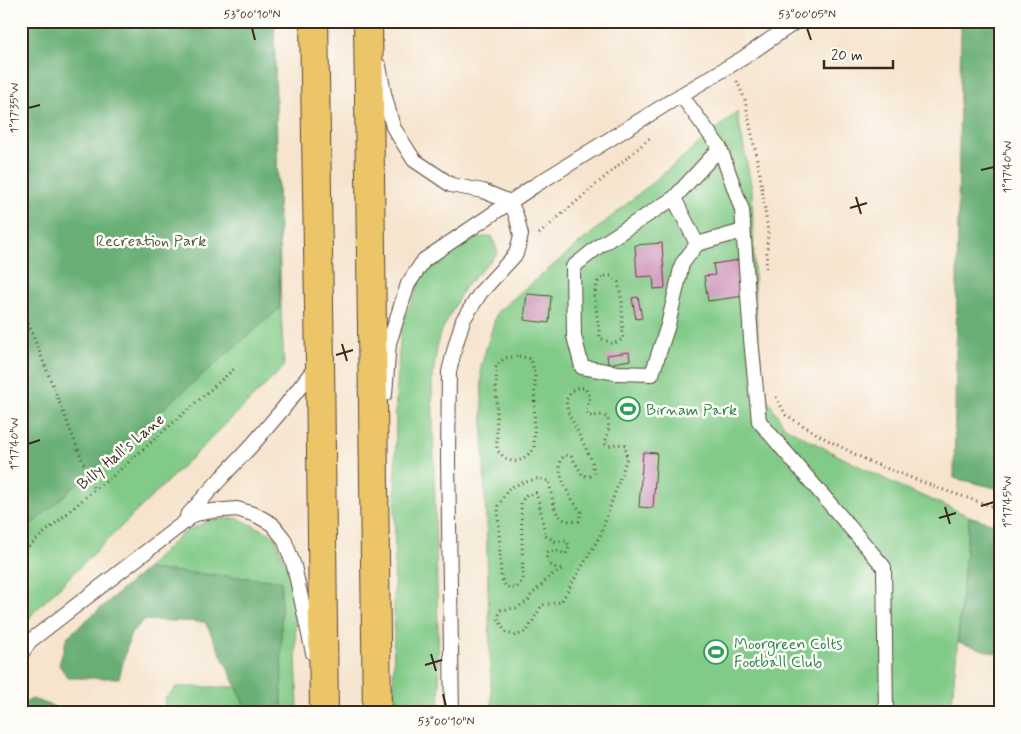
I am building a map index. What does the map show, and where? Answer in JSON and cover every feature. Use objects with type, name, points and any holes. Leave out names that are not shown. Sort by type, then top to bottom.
[{"type":"highway","points":[[314,21],[320,362],[323,708]]},
{"type":"highway","points":[[369,21],[377,713]]},
{"type":"lane","points":[[369,21],[393,127],[414,160],[451,185],[482,191],[510,202],[516,215],[521,235],[516,254],[481,292],[463,320],[449,372],[448,459],[452,713]]},
{"type":"lane","points":[[374,471],[385,395],[389,343],[408,284],[424,260],[510,202],[731,65],[796,21]]},
{"type":"lane","points":[[680,95],[720,148],[742,210],[759,421],[884,567],[886,713]]},
{"type":"lane","points":[[720,148],[674,198],[599,246],[573,268],[574,336],[582,366],[617,373],[652,374],[668,325],[682,264],[697,244],[743,231]]},
{"type":"lane","points":[[674,198],[697,244]]},
{"type":"lane","points":[[178,526],[253,444],[320,362]]},
{"type":"lane","points":[[21,654],[30,641],[195,514],[237,509],[256,515],[272,524],[284,538],[294,566],[323,708]]},
{"type":"path","points":[[731,65],[745,100],[760,174],[768,232],[766,276]]},
{"type":"path","points":[[516,254],[651,137]]},
{"type":"path","points":[[605,276],[611,276],[618,282],[622,302],[622,339],[613,344],[600,338],[594,294],[598,282],[605,276]]},
{"type":"path","points":[[21,305],[94,490]]},
{"type":"path","points":[[519,356],[531,359],[535,373],[534,448],[524,459],[513,462],[504,458],[497,450],[496,366],[505,358],[519,356]]},
{"type":"path","name":"Billy Hall's Lane","points":[[21,553],[113,476],[236,368]]},
{"type":"path","points":[[577,388],[585,388],[590,397],[586,411],[589,416],[602,415],[608,418],[609,428],[605,444],[609,446],[625,445],[627,458],[600,536],[561,602],[542,605],[527,631],[516,636],[505,632],[498,618],[501,610],[516,608],[528,600],[552,575],[563,569],[553,567],[546,560],[548,552],[558,551],[566,554],[570,548],[567,541],[556,541],[546,536],[541,506],[536,493],[527,494],[521,502],[523,580],[516,588],[506,587],[500,578],[498,506],[509,488],[538,479],[549,481],[556,513],[571,522],[579,521],[581,512],[572,501],[564,486],[559,467],[560,459],[565,455],[571,456],[583,476],[590,476],[594,472],[592,461],[568,412],[566,400],[577,388]]},
{"type":"path","points":[[773,390],[786,415],[822,437],[870,462],[1000,509]]},
{"type":"green space","name":"Recreation Park","points":[[21,21],[274,21],[284,367],[34,612],[21,628]]},
{"type":"green space","name":"Recreation Park","points":[[21,21],[274,21],[280,308],[21,534]]},
{"type":"green space","points":[[961,21],[1000,21],[1000,489],[954,478]]},
{"type":"green space","name":"Birnam Park","points":[[737,112],[752,190],[755,303],[763,392],[785,427],[897,485],[969,516],[951,713],[492,713],[481,366],[497,312]]},
{"type":"green space","points":[[492,236],[498,253],[464,288],[439,336],[432,380],[440,713],[393,713],[396,397],[401,326],[423,275],[472,239]]},
{"type":"green space","points":[[969,516],[1000,526],[1000,655],[958,642]]},
{"type":"green space","points":[[238,518],[275,536],[294,586],[298,713],[282,713],[281,581],[146,569],[181,534],[210,520]]},
{"type":"green space","points":[[146,569],[281,581],[282,713],[247,713],[237,687],[205,622],[144,620],[130,635],[119,678],[68,678],[59,665],[67,637]]},
{"type":"green space","points":[[176,687],[237,687],[247,713],[164,713],[165,699]]},
{"type":"green space","points":[[32,699],[53,706],[59,713],[21,713],[21,705]]},
{"type":"building","points":[[662,243],[665,288],[654,289],[653,276],[637,277],[635,245]]},
{"type":"building","points":[[739,260],[745,296],[708,301],[704,276],[715,275],[713,264]]},
{"type":"building","points":[[527,294],[551,296],[549,323],[524,320]]},
{"type":"building","points":[[638,297],[642,318],[636,319],[632,298]]},
{"type":"building","points":[[629,352],[630,360],[608,364],[607,355]]},
{"type":"building","points":[[643,452],[657,453],[653,508],[639,507]]},
{"type":"place","name":"Birnam Park","points":[[628,409]]},
{"type":"place","name":"Moorgreen Colts Football Club","points":[[716,652]]}]
